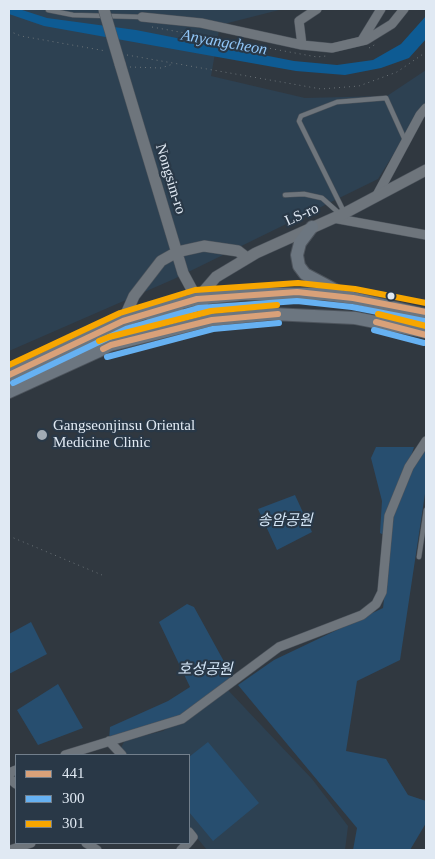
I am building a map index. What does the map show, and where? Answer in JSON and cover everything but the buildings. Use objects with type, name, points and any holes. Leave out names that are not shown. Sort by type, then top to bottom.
[{"type":"main road","points":[[312,227],[300,243],[297,255],[299,266],[306,274],[321,284],[353,298]]},
{"type":"main road","points":[[9,375],[123,322],[151,311],[197,299],[245,294],[297,292],[353,298],[426,314]]},
{"type":"main road","points":[[9,392],[111,345],[197,299]]},
{"type":"main road","points":[[111,345],[212,320],[247,315],[323,315],[389,324],[426,333]]},
{"type":"street","name":"Nongsim-ro","points":[[104,9],[123,63],[183,272],[197,299],[212,320]]},
{"type":"street","points":[[302,45],[299,21],[317,9]]},
{"type":"street","points":[[362,40],[381,9]]},
{"type":"street","points":[[142,17],[201,24],[302,45],[332,48],[362,40],[392,24],[404,9]]},
{"type":"street","points":[[377,195],[405,140],[425,112]]},
{"type":"street","name":"LS-ro","points":[[197,299],[216,277],[247,258],[340,215],[426,170]]},
{"type":"street","points":[[340,215],[426,235]]},
{"type":"street","points":[[123,322],[134,296],[161,261],[177,252],[204,246],[238,251],[247,258]]},
{"type":"street","points":[[68,754],[182,719],[279,648],[362,615],[376,604],[382,592],[389,516],[409,467],[426,441]]},
{"type":"street","points":[[109,741],[121,754]]},
{"type":"street","points":[[12,850],[28,844]]},
{"type":"lane","points":[[45,9],[54,9]]},
{"type":"lane","points":[[45,9],[73,15],[142,17]]},
{"type":"lane","points":[[340,215],[299,121],[301,116],[337,102],[386,98],[405,140]]},
{"type":"lane","points":[[285,195],[304,194],[322,198],[340,215]]},
{"type":"lane","points":[[419,557],[426,510]]},
{"type":"path","points":[[9,31],[21,36],[107,52]]},
{"type":"path","points":[[123,63],[173,64],[321,89],[367,83],[397,72],[426,52]]},
{"type":"path","points":[[123,63],[161,68],[173,64]]},
{"type":"path","points":[[9,536],[102,575]]},
{"type":"shaded area","points":[[9,9],[283,9],[220,25],[211,76],[305,98],[387,96],[426,70],[426,102],[378,179],[174,279],[9,351]]},
{"type":"shaded area","points":[[9,9],[19,9],[47,18],[136,30],[294,61],[337,65],[373,60],[401,44],[426,16],[426,39],[409,58],[381,68],[345,75],[296,71],[44,26],[9,14]]},
{"type":"shaded area","points":[[227,689],[312,779],[348,826],[345,850],[207,850],[190,829],[190,754],[126,754],[121,748],[125,740],[163,731]]},
{"type":"green space","points":[[376,447],[414,447],[386,536],[380,533],[382,501],[371,458]]},
{"type":"green space","points":[[426,447],[426,487],[400,660],[357,681],[346,751],[386,759],[408,795],[426,801],[426,823],[410,850],[353,850],[357,828],[238,685],[274,660],[383,608],[394,514],[412,468]]},
{"type":"green space","name":"송암공원","points":[[295,495],[312,532],[277,550],[258,509]]},
{"type":"green space","name":"호성공원","points":[[187,604],[194,607],[232,676],[199,705],[161,727],[109,741],[110,727],[168,701],[190,687],[159,622]]},
{"type":"green space","points":[[31,622],[47,654],[9,674],[9,634]]},
{"type":"green space","points":[[58,684],[83,728],[38,745],[17,710]]},
{"type":"green space","points":[[208,742],[259,803],[213,841],[190,813],[190,756]]},
{"type":"transit line","name":"301","points":[[9,365],[120,313],[195,290],[298,283],[355,289],[426,303]]},
{"type":"transit line","name":"441","points":[[9,375],[123,321],[197,299],[297,292],[353,298],[426,312]]},
{"type":"transit line","name":"300","points":[[13,383],[126,329],[199,308],[297,301],[352,307],[424,321]]},
{"type":"transit line","name":"301","points":[[99,341],[211,311],[277,305]]},
{"type":"transit line","name":"441","points":[[103,349],[111,345],[212,320],[278,314]]},
{"type":"transit line","name":"301","points":[[378,314],[426,326]]},
{"type":"transit line","name":"441","points":[[376,322],[426,335]]},
{"type":"transit line","name":"300","points":[[107,357],[213,329],[279,323]]},
{"type":"transit line","name":"300","points":[[374,330],[424,343]]},
{"type":"place","name":"Gangseonjinsu Oriental Medicine Clinic","points":[[42,435]]},
{"type":"water label","name":"Anyangcheon","points":[[224,43]]}]
